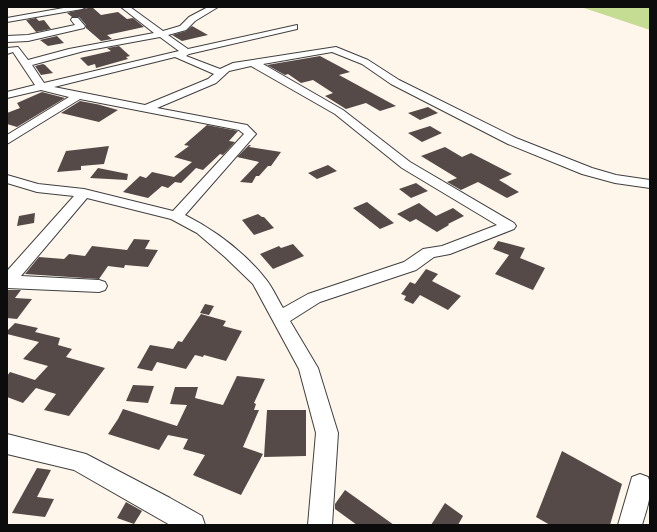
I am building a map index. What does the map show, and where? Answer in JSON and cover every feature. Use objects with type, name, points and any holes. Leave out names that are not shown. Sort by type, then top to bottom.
[{"type":"street","points":[[7,20],[82,7]]},
{"type":"street","points":[[125,7],[186,52]]},
{"type":"street","points":[[26,64],[58,55],[187,26],[191,20],[214,7]]},
{"type":"street","points":[[7,39],[28,38],[81,26],[75,20]]},
{"type":"street","points":[[7,96],[294,27]]},
{"type":"street","points":[[7,51],[15,49],[41,87],[78,96],[243,127],[250,134],[176,216]]},
{"type":"street","points":[[145,109],[212,81],[221,73],[233,66],[333,49],[365,62],[396,82],[512,141],[581,168],[615,179],[650,184]]},
{"type":"street","points":[[186,52],[179,57],[221,73]]},
{"type":"street","points":[[252,63],[257,64],[339,112],[406,165],[509,226],[445,250],[428,253],[410,266],[314,298],[281,318]]},
{"type":"street","points":[[7,140],[78,96]]},
{"type":"street","points":[[7,179],[37,188],[84,193],[176,216],[202,230],[231,253],[259,281],[308,368],[327,433],[320,525]]},
{"type":"street","points":[[7,281],[84,193]]},
{"type":"street","points":[[7,281],[99,286]]},
{"type":"street","points":[[7,444],[78,460],[162,506],[193,525]]},
{"type":"street","points":[[630,525],[640,485]]},
{"type":"green space","points":[[581,7],[650,7],[650,30]]},
{"type":"building","points":[[92,7],[101,15],[118,12],[127,19],[133,18],[144,27],[107,35],[112,39],[101,41],[86,28],[86,25],[79,17],[72,17],[67,13]]},
{"type":"building","points":[[36,18],[39,21],[44,20],[51,29],[36,32],[26,20]]},
{"type":"building","points":[[192,26],[208,35],[182,41],[172,35],[186,31]]},
{"type":"building","points":[[57,36],[64,43],[48,46],[40,40]]},
{"type":"building","points":[[119,46],[130,56],[126,57],[128,59],[96,68],[95,64],[88,66],[80,58],[111,51],[107,48]]},
{"type":"building","points":[[320,56],[350,72],[339,75],[396,106],[380,111],[366,103],[346,109],[325,96],[333,93],[313,80],[301,83],[288,74],[285,75],[267,65]]},
{"type":"building","points":[[43,64],[53,73],[41,75],[35,66]]},
{"type":"building","points":[[42,92],[65,98],[17,127],[7,124],[7,113],[20,108],[17,103]]},
{"type":"building","points":[[80,101],[118,110],[99,122],[61,113]]},
{"type":"building","points":[[428,107],[438,113],[420,120],[408,113]]},
{"type":"building","points":[[207,125],[238,131],[229,141],[235,142],[223,155],[220,154],[203,170],[196,168],[181,183],[175,182],[168,188],[162,186],[148,198],[123,192],[140,176],[146,178],[152,172],[174,177],[192,162],[174,157],[189,146],[184,145]]},
{"type":"building","points":[[430,126],[442,133],[422,142],[408,133]]},
{"type":"building","points":[[249,145],[251,145],[249,147],[281,152],[271,166],[268,166],[259,176],[256,176],[252,183],[240,182],[259,162],[237,157]]},
{"type":"building","points":[[109,146],[104,164],[81,166],[81,170],[57,172],[66,151]]},
{"type":"building","points":[[445,147],[462,157],[471,153],[512,174],[499,180],[519,192],[507,198],[478,182],[461,190],[447,182],[457,178],[421,156]]},
{"type":"building","points":[[328,165],[337,171],[317,179],[308,173]]},
{"type":"building","points":[[98,168],[128,174],[127,180],[90,178]]},
{"type":"building","points":[[416,183],[428,191],[411,198],[399,189]]},
{"type":"building","points":[[367,202],[394,223],[380,229],[353,208]]},
{"type":"building","points":[[419,203],[436,216],[453,208],[464,216],[448,224],[449,225],[437,232],[416,219],[410,222],[397,214]]},
{"type":"building","points":[[35,213],[34,223],[17,226],[19,216]]},
{"type":"building","points":[[258,214],[264,217],[274,228],[254,235],[242,220]]},
{"type":"building","points":[[134,239],[150,240],[145,249],[158,250],[148,267],[125,265],[124,268],[108,266],[99,279],[25,274],[39,257],[64,259],[69,254],[85,256],[92,246],[127,250]]},
{"type":"building","points":[[498,241],[525,248],[520,258],[545,268],[533,290],[495,274],[509,255],[493,249]]},
{"type":"building","points":[[293,244],[304,256],[273,269],[260,254],[279,246],[281,248]]},
{"type":"building","points":[[426,269],[438,274],[432,281],[461,296],[448,310],[420,295],[413,304],[404,300],[406,296],[401,294],[410,282],[415,284]]},
{"type":"building","points":[[8,290],[21,290],[15,298],[32,299],[17,319],[7,318]]},
{"type":"building","points":[[205,304],[214,306],[209,315],[200,313]]},
{"type":"building","points":[[201,314],[226,321],[223,326],[242,331],[226,361],[204,355],[203,357],[195,355],[186,369],[157,362],[152,371],[137,368],[150,345],[173,349],[178,341],[182,342]]},
{"type":"building","points":[[15,323],[38,328],[35,332],[60,338],[58,345],[72,349],[66,357],[105,368],[69,416],[44,410],[56,394],[36,388],[23,403],[7,397],[7,376],[10,372],[35,380],[48,366],[23,359],[39,342],[7,334],[7,331]]},
{"type":"building","points":[[237,376],[265,379],[254,403],[256,404],[254,410],[259,410],[243,447],[263,454],[241,495],[193,475],[205,455],[183,449],[188,439],[168,435],[159,450],[108,434],[123,409],[177,426],[187,405],[170,404],[175,387],[198,387],[195,398],[223,405]]},
{"type":"building","points":[[133,385],[154,386],[148,403],[126,401]]},
{"type":"building","points":[[267,410],[306,410],[306,456],[264,457]]},
{"type":"building","points":[[562,451],[622,484],[610,525],[550,525],[536,517]]},
{"type":"building","points":[[37,468],[51,470],[37,497],[54,499],[45,517],[12,513]]},
{"type":"building","points":[[345,490],[394,525],[357,525],[335,509],[335,504]]},
{"type":"building","points":[[126,502],[142,511],[134,524],[117,518]]},
{"type":"building","points":[[445,503],[463,516],[458,525],[431,525]]}]
